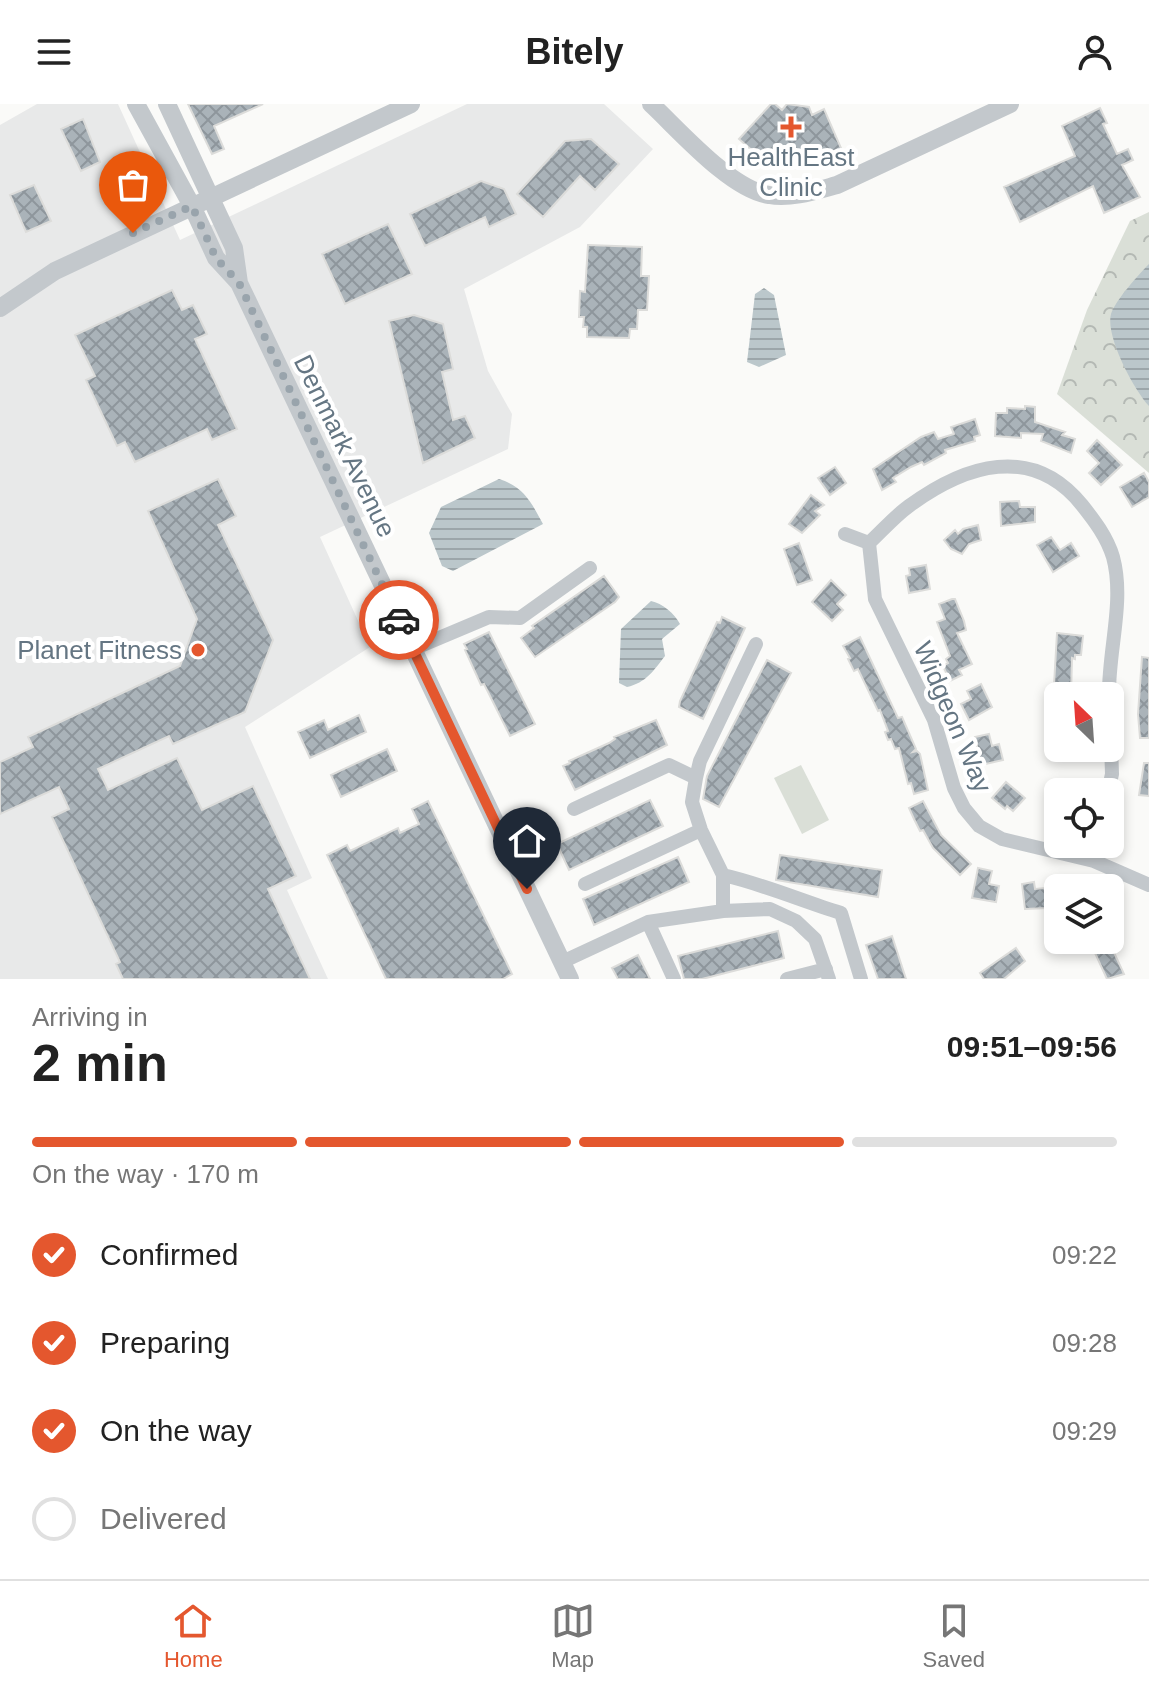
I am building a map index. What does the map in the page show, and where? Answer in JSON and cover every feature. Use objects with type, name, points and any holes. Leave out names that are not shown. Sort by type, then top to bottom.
[{"type":"street","name":"Denmark Avenue","points":[[136,104],[192,206],[216,258],[239,283],[566,971]]},
{"type":"street","name":"Denmark Avenue","points":[[167,104],[234,248],[239,283]]},
{"type":"street","points":[[0,308],[55,271],[411,104]]},
{"type":"street","points":[[651,104],[728,176],[768,195],[808,194],[837,185],[1010,104]]},
{"type":"street","points":[[845,534],[869,543],[909,506],[963,474],[1009,466],[1023,467],[1052,477],[1073,494],[1098,525],[1113,556],[1117,588],[1110,682]]},
{"type":"street","name":"Widgeon Way","points":[[869,543],[875,599],[934,720],[954,788],[964,808],[979,826],[1002,839],[1094,861],[1149,885]]},
{"type":"street","points":[[413,649],[489,617],[520,618],[590,568]]},
{"type":"street","points":[[723,911],[723,875],[701,830],[692,802],[700,761],[756,644]]},
{"type":"street","points":[[574,809],[669,765],[696,778]]},
{"type":"street","points":[[585,884],[701,830]]},
{"type":"street","points":[[723,875],[751,881],[791,898],[841,913],[861,979]]},
{"type":"street","points":[[566,971],[648,922],[723,911],[770,909],[796,921],[815,939],[828,974],[787,979]]},
{"type":"street","points":[[648,922],[674,979]]},
{"type":"shaded area","points":[[37,104],[118,104],[180,240],[467,104],[604,104],[653,149],[580,227],[464,289],[488,371],[512,414],[508,449],[320,537],[370,647],[245,727],[312,878],[287,890],[328,979],[0,979],[0,125]]},
{"type":"shaded area","points":[[1149,264],[1149,406],[1122,362],[1110,324],[1117,302]]},
{"type":"shaded area","points":[[764,288],[774,295],[786,355],[759,367],[747,362],[755,294]]},
{"type":"shaded area","points":[[499,479],[521,491],[543,524],[453,571],[442,566],[429,533],[441,507]]},
{"type":"shaded area","points":[[651,601],[668,610],[680,624],[662,639],[665,656],[653,671],[627,687],[619,683],[621,629]]},
{"type":"green space","points":[[1149,212],[1149,473],[1057,394],[1087,310],[1130,221]]},
{"type":"green space","points":[[801,765],[829,820],[802,834],[774,778]]},
{"type":"building","points":[[188,104],[263,104],[214,126],[224,149],[212,154]]},
{"type":"building","name":"HealthEast Clinic","points":[[771,104],[782,110],[787,104],[809,107],[812,115],[824,109],[844,155],[816,168],[763,160],[739,139]]},
{"type":"building","points":[[1100,108],[1107,123],[1103,124],[1117,154],[1128,149],[1133,160],[1122,165],[1140,197],[1104,213],[1093,186],[1020,222],[1004,187],[1075,156],[1062,126]]},
{"type":"building","points":[[83,119],[100,162],[81,171],[61,129]]},
{"type":"building","points":[[591,139],[619,164],[595,190],[580,176],[543,217],[517,194],[565,141]]},
{"type":"building","points":[[481,181],[504,189],[516,214],[489,227],[485,217],[425,246],[410,214]]},
{"type":"building","points":[[34,185],[51,221],[26,232],[10,195]]},
{"type":"building","points":[[388,224],[412,274],[345,304],[322,254]]},
{"type":"building","points":[[588,245],[642,247],[641,276],[649,276],[647,310],[638,310],[637,329],[630,329],[629,338],[587,337],[587,327],[583,327],[584,317],[579,317],[580,291],[585,292]]},
{"type":"building","points":[[172,290],[182,310],[193,305],[207,334],[195,339],[237,429],[212,440],[207,429],[135,462],[125,442],[117,446],[86,380],[95,376],[75,335]]},
{"type":"building","points":[[414,315],[443,324],[453,369],[442,372],[453,420],[465,416],[475,438],[423,463],[389,321]]},
{"type":"building","points":[[1025,406],[1035,407],[1035,422],[1065,432],[1062,435],[1075,439],[1071,453],[1041,441],[1043,434],[1021,433],[1021,438],[995,436],[996,413],[1007,413],[1007,408],[1025,409]]},
{"type":"building","points":[[975,419],[980,435],[974,437],[975,441],[945,450],[946,453],[924,465],[922,462],[911,467],[893,478],[896,482],[882,490],[873,469],[921,437],[934,432],[938,439],[954,434],[951,427]]},
{"type":"building","points":[[1097,440],[1122,465],[1101,485],[1089,473],[1099,463],[1087,451]]},
{"type":"building","points":[[835,467],[846,483],[830,495],[818,478]]},
{"type":"building","points":[[1144,473],[1149,482],[1149,497],[1132,507],[1120,487]]},
{"type":"building","points":[[218,479],[236,516],[218,525],[273,640],[245,712],[173,744],[169,736],[98,769],[108,790],[177,758],[202,810],[253,786],[296,876],[268,889],[310,979],[123,979],[116,964],[120,962],[52,817],[69,809],[59,787],[0,814],[0,762],[33,747],[28,737],[180,666],[197,619],[148,511]]},
{"type":"building","points":[[811,495],[824,505],[815,511],[820,515],[802,533],[789,524]]},
{"type":"building","points":[[1019,501],[1020,507],[1035,507],[1035,522],[1001,526],[1000,502]]},
{"type":"building","points":[[978,525],[981,540],[969,544],[962,554],[951,549],[944,540],[955,530],[958,534],[963,529]]},
{"type":"building","points":[[1051,537],[1060,550],[1071,543],[1079,556],[1053,572],[1037,545]]},
{"type":"building","points":[[799,543],[812,580],[797,585],[784,549]]},
{"type":"building","points":[[926,565],[930,589],[909,593],[906,576],[910,575],[909,568]]},
{"type":"building","points":[[604,576],[619,597],[615,602],[535,657],[521,638],[534,628],[532,626]]},
{"type":"building","points":[[831,580],[846,595],[837,604],[843,610],[832,621],[812,602]]},
{"type":"building","points":[[955,599],[966,630],[957,633],[972,664],[959,670],[962,675],[950,681],[943,666],[950,656],[937,622],[945,619],[939,604]]},
{"type":"building","points":[[722,617],[745,628],[703,719],[679,707],[680,701]]},
{"type":"building","points":[[489,632],[535,724],[510,736],[465,650],[464,644]]},
{"type":"building","points":[[1057,633],[1083,636],[1081,655],[1072,658],[1071,682],[1054,682]]},
{"type":"building","points":[[860,637],[898,718],[902,717],[916,749],[913,752],[920,754],[928,790],[914,794],[911,783],[908,784],[899,748],[895,749],[891,739],[888,740],[880,710],[858,669],[854,671],[848,659],[843,646]]},
{"type":"building","points":[[1142,657],[1149,658],[1149,738],[1140,738],[1138,714]]},
{"type":"building","points":[[767,660],[791,673],[719,807],[703,799],[707,776]]},
{"type":"building","points":[[981,684],[992,707],[969,720],[961,704],[971,699],[967,691]]},
{"type":"building","points":[[359,715],[366,732],[310,758],[298,732],[324,720],[328,730]]},
{"type":"building","points":[[656,720],[667,745],[575,790],[563,766],[609,743],[614,737]]},
{"type":"building","points":[[989,734],[992,746],[999,744],[1003,760],[981,765],[975,737]]},
{"type":"building","points":[[387,749],[397,771],[341,797],[331,775]]},
{"type":"building","points":[[1144,763],[1149,763],[1149,796],[1139,795]]},
{"type":"building","points":[[1006,782],[1025,798],[1013,811],[1007,806],[1005,809],[992,798]]},
{"type":"building","points":[[650,800],[663,826],[569,870],[557,844]]},
{"type":"building","points":[[428,801],[512,974],[503,979],[386,979],[327,855],[347,845],[350,851],[398,828],[400,833],[419,824],[412,809]]},
{"type":"building","points":[[923,801],[941,835],[971,864],[960,875],[933,848],[914,819],[909,808]]},
{"type":"building","points":[[780,855],[882,870],[878,897],[776,880]]},
{"type":"building","points":[[678,857],[689,882],[594,925],[583,899]]},
{"type":"building","points":[[978,868],[992,871],[989,884],[999,886],[996,902],[972,898]]},
{"type":"building","points":[[1034,882],[1035,889],[1044,888],[1044,908],[1025,909],[1022,884]]},
{"type":"building","points":[[778,931],[784,958],[702,979],[684,979],[678,956]]},
{"type":"building","points":[[892,936],[906,979],[878,979],[866,945]]},
{"type":"building","points":[[1016,948],[1025,961],[1004,979],[984,979],[980,973]]},
{"type":"building","points":[[1095,954],[1115,954],[1124,974],[1107,979]]},
{"type":"building","points":[[638,955],[650,979],[618,979],[612,968]]},
{"type":"way so far","points":[[133,233],[192,206],[216,258],[239,283],[399,620]]},
{"type":"place","name":"HealthEast Clinic","points":[[791,127]]},
{"type":"place","name":"Planet Fitness","points":[[198,650]]},
{"type":"route","points":[[399,620],[527,889]]}]
